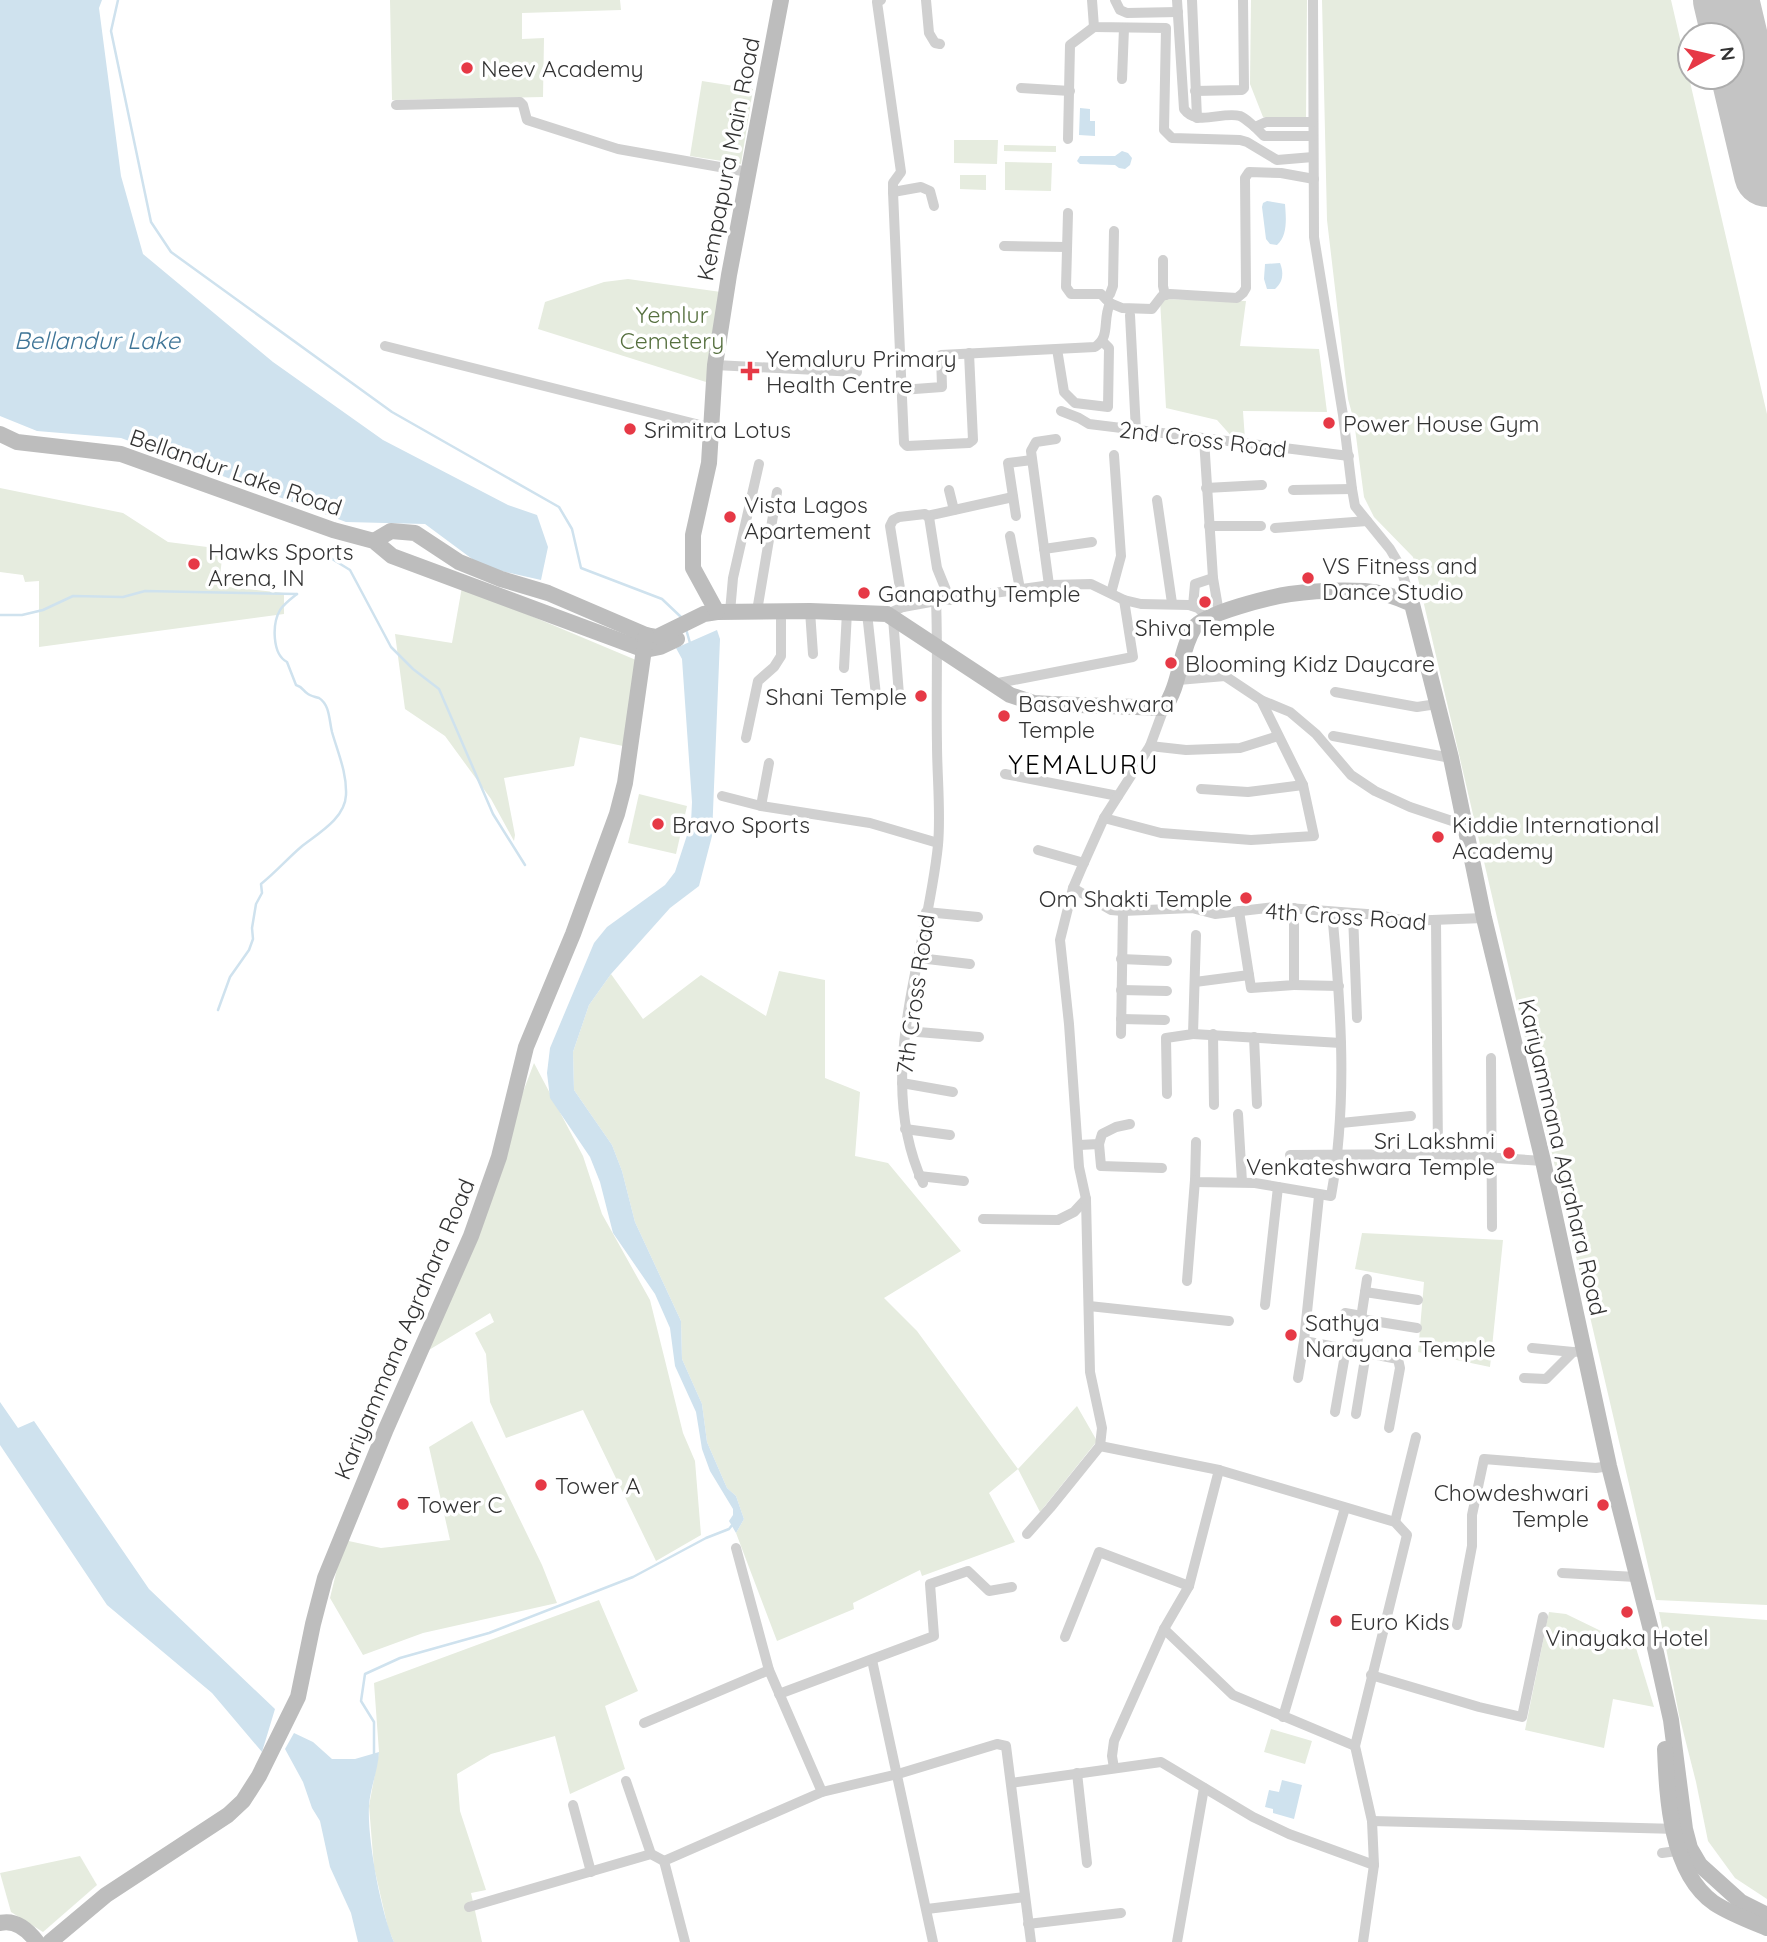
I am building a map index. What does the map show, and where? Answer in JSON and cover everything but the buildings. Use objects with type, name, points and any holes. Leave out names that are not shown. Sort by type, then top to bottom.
[{"type":"street","name":"Kempapura Main Road","points":[[714,615],[692,568],[693,535],[709,463],[715,365],[781,0]]},
{"type":"street","points":[[881,0],[877,2],[901,172],[893,183],[893,192],[901,390],[904,443],[907,446],[969,443],[974,438],[969,353]]},
{"type":"street","points":[[926,0],[930,38],[940,44]]},
{"type":"street","points":[[1092,0],[1094,27]]},
{"type":"street","points":[[1115,0],[1120,10],[1127,13],[1178,12]]},
{"type":"street","points":[[1177,0],[1182,101],[1187,113],[1196,118],[1241,117],[1264,136],[1313,136]]},
{"type":"street","points":[[1192,0],[1196,118]]},
{"type":"street","points":[[1195,91],[1244,88],[1243,0]]},
{"type":"street","name":"Kariyammana Agrahara Road","points":[[1313,0],[1314,237],[1355,506],[1390,549],[1400,566],[1451,758],[1485,918],[1543,1161],[1579,1352],[1651,1630],[1671,1720],[1679,1829]]},
{"type":"street","points":[[1068,139],[1070,45],[1094,27],[1166,29],[1164,130],[1172,138],[1247,142],[1277,160],[1313,157]]},
{"type":"street","points":[[1122,79],[1124,28]]},
{"type":"street","points":[[1021,88],[1070,91]]},
{"type":"street","points":[[396,105],[520,102],[527,120],[537,125],[555,128],[618,149],[748,172]]},
{"type":"street","points":[[1255,127],[1266,122],[1312,122]]},
{"type":"street","points":[[1272,173],[1277,160]]},
{"type":"street","points":[[1068,213],[1066,287],[1071,295],[1101,294],[1122,308],[1152,309],[1165,295],[1237,298],[1246,288],[1245,178],[1249,172],[1314,179]]},
{"type":"street","points":[[893,192],[921,187],[930,191],[934,206]]},
{"type":"street","points":[[1057,349],[1064,392],[1075,403],[1108,407],[1109,348],[1103,342],[1105,314],[1113,286],[1114,231]]},
{"type":"street","points":[[1004,246],[1067,247]]},
{"type":"street","points":[[1163,260],[1165,295]]},
{"type":"street","points":[[1130,315],[1136,431]]},
{"type":"street","points":[[901,390],[942,387],[941,355],[1095,347],[1103,342]]},
{"type":"street","points":[[385,346],[712,428]]},
{"type":"street","points":[[715,365],[857,372]]},
{"type":"street","name":"2nd Cross Road","points":[[1061,411],[1089,425],[1349,456]]},
{"type":"street","name":"Bellandur Lake Road","points":[[0,434],[18,442],[121,454],[333,530],[374,541],[392,556],[652,642]]},
{"type":"street","points":[[1049,585],[1031,451],[1036,442],[1056,439]]},
{"type":"street","points":[[1204,439],[1213,615]]},
{"type":"street","points":[[1111,593],[1121,556],[1114,455]]},
{"type":"street","points":[[1016,516],[1008,463],[1032,460]]},
{"type":"street","points":[[714,615],[733,578],[759,464]]},
{"type":"street","points":[[1206,488],[1262,485]]},
{"type":"street","points":[[1293,490],[1352,489]]},
{"type":"street","points":[[949,490],[954,510]]},
{"type":"street","points":[[757,611],[777,492]]},
{"type":"street","points":[[899,695],[890,526],[893,520],[899,517],[927,516],[1013,496]]},
{"type":"street","points":[[1157,500],[1172,603]]},
{"type":"street","points":[[927,516],[937,568],[950,600]]},
{"type":"street","points":[[1275,528],[1367,522]]},
{"type":"street","points":[[1209,526],[1261,526]]},
{"type":"street","points":[[374,541],[391,531],[415,533],[459,562],[501,579],[548,593],[652,642],[714,615],[781,610],[894,613],[936,601],[1049,585],[1091,584],[1124,600],[1142,604],[1172,603],[1193,606],[1213,615]]},
{"type":"street","points":[[1010,536],[1020,589]]},
{"type":"street","points":[[1044,549],[1092,542]]},
{"type":"street","points":[[1193,606],[1195,584],[1213,578]]},
{"type":"street","points":[[1027,1534],[1100,1446],[1102,1428],[1090,1373],[1086,1199],[1079,1167],[1059,940],[1073,888],[1104,818],[1150,746],[1178,680],[1183,657],[1195,626],[1213,615],[1290,594],[1365,591],[1390,594],[1412,604]]},
{"type":"street","points":[[993,684],[1131,658],[1134,655],[1124,600]]},
{"type":"street","name":"7th Cross Road","points":[[936,601],[938,843],[906,1031],[902,1083],[905,1129],[911,1156],[921,1179],[964,1181]]},
{"type":"street","points":[[746,738],[758,681],[775,667],[781,656],[781,610]]},
{"type":"street","points":[[810,611],[813,654]]},
{"type":"street","points":[[845,668],[847,612]]},
{"type":"street","points":[[867,613],[876,695]]},
{"type":"street","points":[[894,613],[935,647],[1010,695],[1034,703],[1164,708]]},
{"type":"street","name":"Kariyammana Agrahara Road","points":[[50,1942],[106,1895],[228,1815],[243,1801],[269,1758],[298,1697],[325,1578],[471,1236],[499,1157],[526,1047],[573,934],[617,814],[652,642]]},
{"type":"street","points":[[1178,680],[1225,677],[1261,700],[1290,712],[1316,734],[1351,775],[1375,791],[1410,807],[1464,825]]},
{"type":"street","points":[[1335,692],[1418,707],[1437,704]]},
{"type":"street","points":[[1104,818],[1161,833],[1251,839],[1314,836],[1303,785],[1261,700]]},
{"type":"street","points":[[1150,746],[1240,748],[1278,736]]},
{"type":"street","points":[[1333,736],[1451,758]]},
{"type":"street","points":[[761,806],[769,763]]},
{"type":"street","points":[[1005,774],[1118,796]]},
{"type":"street","points":[[1201,789],[1248,792],[1303,785]]},
{"type":"street","points":[[722,796],[761,806],[870,823],[938,843]]},
{"type":"street","points":[[1038,850],[1084,863]]},
{"type":"street","name":"4th Cross Road","points":[[1073,888],[1111,910],[1192,908],[1215,914],[1275,907],[1380,915],[1406,921],[1436,920],[1438,1154]]},
{"type":"street","points":[[1294,908],[1294,985]]},
{"type":"street","points":[[1121,1034],[1123,911]]},
{"type":"street","points":[[1239,911],[1251,988],[1339,986]]},
{"type":"street","points":[[926,912],[978,917]]},
{"type":"street","points":[[1195,1180],[1255,1182],[1319,1196],[1331,1196],[1342,1123],[1339,986],[1332,912]]},
{"type":"street","points":[[1353,914],[1357,1018]]},
{"type":"street","points":[[1436,920],[1485,918]]},
{"type":"street","points":[[1193,1034],[1196,934]]},
{"type":"street","points":[[919,958],[970,964]]},
{"type":"street","points":[[1121,959],[1167,961]]},
{"type":"street","points":[[1195,982],[1249,975]]},
{"type":"street","points":[[1121,990],[1167,991]]},
{"type":"street","points":[[1121,1019],[1165,1020]]},
{"type":"street","points":[[906,1031],[979,1037]]},
{"type":"street","points":[[1167,1094],[1166,1038],[1213,1034],[1341,1043]]},
{"type":"street","points":[[1213,1034],[1214,1105]]},
{"type":"street","points":[[1254,1037],[1257,1104]]},
{"type":"street","points":[[1491,1058],[1492,1227]]},
{"type":"street","points":[[902,1083],[953,1092]]},
{"type":"street","points":[[1238,1114],[1242,1182]]},
{"type":"street","points":[[1342,1123],[1411,1116]]},
{"type":"street","points":[[1130,1124],[1116,1127],[1102,1135],[1099,1144],[1101,1166],[1162,1168]]},
{"type":"street","points":[[905,1129],[950,1135]]},
{"type":"street","points":[[1187,1281],[1195,1180],[1195,1142]]},
{"type":"street","points":[[1079,1145],[1099,1144]]},
{"type":"street","points":[[1290,1155],[1438,1154],[1543,1161]]},
{"type":"street","points":[[1265,1305],[1278,1187]]},
{"type":"street","points":[[1298,1378],[1319,1196]]},
{"type":"street","points":[[983,1219],[1058,1220],[1074,1212],[1086,1199]]},
{"type":"street","points":[[1356,1414],[1356,1351],[1367,1279]]},
{"type":"street","points":[[1365,1292],[1418,1300]]},
{"type":"street","points":[[1089,1306],[1229,1321]]},
{"type":"street","points":[[1345,1313],[1417,1328]]},
{"type":"street","points":[[1304,1341],[1398,1359],[1400,1364],[1389,1428]]},
{"type":"street","points":[[1531,1348],[1579,1352]]},
{"type":"street","points":[[1335,1412],[1356,1351]]},
{"type":"street","points":[[1524,1378],[1546,1379],[1579,1352]]},
{"type":"street","points":[[1395,1522],[1416,1437]]},
{"type":"street","points":[[1100,1446],[1219,1470],[1395,1522],[1407,1535],[1355,1746],[1373,1821],[1374,1865],[1363,1942]]},
{"type":"street","points":[[1457,1625],[1472,1546],[1472,1514],[1484,1459],[1597,1468],[1609,1466]]},
{"type":"street","points":[[1114,1768],[1114,1741],[1164,1629],[1189,1586],[1219,1470]]},
{"type":"street","points":[[1283,1717],[1345,1508]]},
{"type":"street","points":[[736,1548],[769,1670],[822,1792]]},
{"type":"street","points":[[1065,1637],[1099,1552],[1189,1586]]},
{"type":"street","points":[[779,1693],[934,1636],[930,1584],[968,1571],[989,1591],[1012,1587]]},
{"type":"street","points":[[1562,1573],[1636,1577]]},
{"type":"street","points":[[1371,1675],[1522,1717],[1543,1617]]},
{"type":"street","points":[[1164,1629],[1233,1695],[1355,1746]]},
{"type":"street","points":[[872,1660],[933,1942]]},
{"type":"street","points":[[644,1723],[769,1670]]},
{"type":"street","points":[[1664,1694],[1666,1776],[1679,1829],[1677,1851],[1684,1876],[1714,1903],[1767,1928]]},
{"type":"street","points":[[664,1861],[822,1792],[898,1774],[1002,1744],[1006,1746],[1031,1942]]},
{"type":"street","points":[[1011,1783],[1161,1762],[1253,1817],[1289,1834],[1374,1865]]},
{"type":"street","points":[[1077,1773],[1087,1863]]},
{"type":"street","points":[[626,1781],[651,1854],[664,1861],[685,1942]]},
{"type":"street","points":[[1177,1942],[1204,1788]]},
{"type":"street","points":[[573,1805],[591,1872]]},
{"type":"street","points":[[1373,1821],[1679,1829]]},
{"type":"street","points":[[1677,1851],[1700,1864],[1741,1902],[1767,1915]]},
{"type":"street","points":[[469,1907],[651,1854]]},
{"type":"street","points":[[927,1909],[1025,1898]]},
{"type":"street","points":[[1028,1924],[1121,1913]]},
{"type":"street","points":[[0,1923],[5,1921],[19,1925],[37,1942]]},
{"type":"green space","name":"Neev Academy","points":[[390,0],[620,0],[621,10],[522,13],[522,39],[544,38],[543,97],[392,100]]},
{"type":"green space","points":[[1251,0],[1307,0],[1306,118],[1276,120],[1263,117],[1250,84]]},
{"type":"green space","points":[[1322,0],[1671,0],[1676,22],[1676,91],[1692,91],[1767,414],[1767,1605],[1656,1600],[1413,557],[1374,517],[1364,497],[1354,421],[1348,399],[1327,220]]},
{"type":"green space","points":[[702,81],[753,89],[741,164],[690,156]]},
{"type":"green space","points":[[954,140],[998,140],[997,164],[954,163]]},
{"type":"green space","points":[[1004,145],[1056,146],[1056,152],[1004,151]]},
{"type":"green space","points":[[1005,162],[1052,163],[1051,191],[1005,190]]},
{"type":"green space","points":[[960,175],[986,175],[986,190],[960,189]]},
{"type":"green space","name":"Yemlur Cemetery","points":[[628,279],[721,292],[706,382],[538,329],[545,302],[604,282]]},
{"type":"green space","points":[[1160,299],[1246,301],[1240,346],[1319,349],[1327,412],[1243,411],[1245,440],[1234,439],[1217,420],[1166,408]]},
{"type":"green space","points":[[0,488],[123,513],[168,542],[223,549],[219,586],[284,593],[284,614],[39,647],[39,581],[25,582],[23,575],[0,572]]},
{"type":"green space","points":[[462,587],[636,660],[623,746],[580,737],[574,766],[504,778],[514,841],[491,799],[445,736],[405,709],[395,634],[452,643]]},
{"type":"green space","name":"Bravo Sports","points":[[639,794],[687,806],[676,854],[628,843]]},
{"type":"green space","points":[[779,971],[825,980],[825,1078],[860,1092],[855,1156],[888,1163],[961,1251],[884,1298],[917,1331],[1018,1469],[989,1493],[1015,1542],[922,1576],[920,1570],[853,1603],[854,1609],[777,1641],[736,1533],[744,1519],[736,1496],[727,1488],[707,1442],[702,1404],[682,1359],[681,1321],[635,1222],[622,1171],[612,1145],[574,1090],[573,1052],[589,1005],[611,974],[643,1019],[701,975],[766,1016]]},
{"type":"green space","points":[[534,1063],[583,1156],[602,1214],[650,1300],[683,1433],[695,1461],[701,1535],[656,1561],[583,1410],[506,1438],[490,1402],[486,1354],[475,1333],[494,1322],[490,1313],[424,1353]]},
{"type":"green space","points":[[1362,1233],[1503,1240],[1490,1367],[1418,1352],[1424,1282],[1355,1269]]},
{"type":"green space","points":[[1077,1406],[1097,1441],[1040,1512],[1018,1469]]},
{"type":"green space","points":[[472,1421],[542,1565],[557,1603],[423,1633],[363,1655],[330,1598],[344,1540],[381,1548],[450,1540],[429,1447]]},
{"type":"green space","points":[[599,1600],[638,1691],[605,1706],[625,1769],[570,1794],[555,1736],[491,1754],[457,1774],[460,1811],[486,1890],[471,1893],[482,1942],[394,1942],[388,1928],[374,1867],[369,1806],[379,1752],[374,1683]]},
{"type":"green space","points":[[1549,1612],[1566,1614],[1636,1648],[1654,1707],[1613,1699],[1604,1748],[1525,1730]]},
{"type":"green space","points":[[1659,1612],[1767,1620],[1767,1899],[1735,1878],[1708,1841]]},
{"type":"green space","points":[[1271,1729],[1312,1741],[1305,1764],[1264,1752]]},
{"type":"green space","points":[[80,1856],[97,1885],[43,1932],[11,1912],[0,1873]]},
{"type":"water","name":"Bellandur Lake","points":[[0,0],[102,0],[99,8],[121,176],[143,254],[273,362],[383,440],[508,505],[537,515],[548,547],[541,580],[483,567],[425,524],[346,522],[121,438],[37,431],[0,416]]},
{"type":"water","points":[[1080,108],[1090,109],[1090,121],[1095,121],[1095,136],[1079,135]]},
{"type":"water","points":[[1122,151],[1132,158],[1125,169],[1115,165],[1080,164],[1077,161],[1080,156],[1115,156]]},
{"type":"water","points":[[1267,201],[1285,204],[1285,232],[1277,245],[1270,244],[1266,239],[1262,207]]},
{"type":"water","points":[[1280,263],[1280,283],[1275,289],[1267,289],[1264,279],[1265,264]]},
{"type":"water","points":[[717,630],[720,639],[712,836],[699,886],[670,908],[611,974],[589,1005],[573,1052],[574,1090],[612,1145],[622,1171],[635,1222],[681,1321],[682,1359],[702,1404],[707,1442],[727,1488],[736,1496],[744,1519],[736,1533],[729,1521],[733,1509],[710,1471],[702,1449],[696,1412],[675,1366],[670,1328],[655,1294],[613,1233],[600,1182],[590,1157],[550,1098],[547,1073],[550,1048],[594,943],[607,927],[665,885],[675,872],[691,823],[692,802],[682,659],[676,648]]},
{"type":"water","points":[[0,1402],[18,1428],[34,1421],[149,1589],[275,1709],[262,1752],[212,1693],[107,1605],[0,1445]]},
{"type":"water","points":[[294,1733],[313,1742],[332,1759],[355,1759],[379,1752],[370,1799],[370,1837],[380,1895],[394,1942],[358,1942],[351,1913],[330,1867],[320,1821],[285,1749]]},
{"type":"water","points":[[1282,1780],[1302,1785],[1294,1819],[1273,1813],[1273,1809],[1265,1807],[1269,1790],[1279,1792]]},
{"type":"waterway","points":[[118,0],[111,31],[151,222],[171,252],[392,412],[559,507],[572,529],[581,568],[662,599],[681,617]]},
{"type":"waterway","points":[[316,549],[350,570],[391,647],[439,689],[493,814],[525,865]]},
{"type":"waterway","points":[[0,615],[22,615],[43,610],[73,596],[123,597],[145,591],[297,594]]},
{"type":"waterway","points":[[218,1010],[230,977],[249,950],[253,939],[252,928],[256,904],[262,893],[261,884],[336,819],[346,795],[342,763],[327,709],[323,701],[296,685],[287,662],[276,646],[277,616],[297,594]]},
{"type":"waterway","points":[[686,629],[690,643]]},
{"type":"waterway","points":[[374,1757],[374,1722],[361,1701],[365,1674],[400,1658],[489,1633],[633,1577],[706,1538],[729,1529],[733,1524]]},
{"type":"runway","points":[[1726,0],[1767,174]]},
{"type":"place","name":"Neev Academy","points":[[467,68]]},
{"type":"place","name":"Yemaluru Primary Health Centre","points":[[750,371]]},
{"type":"place","name":"Power House Gym","points":[[1329,423]]},
{"type":"place","name":"Srimitra Lotus","points":[[630,429]]},
{"type":"place","name":"Vista Lagos Apartement","points":[[730,517]]},
{"type":"place","name":"Hawks Sports Arena, IN","points":[[194,564]]},
{"type":"place","name":"VS Fitness and Dance Studio","points":[[1308,578]]},
{"type":"place","name":"Ganapathy Temple","points":[[864,593]]},
{"type":"place","name":"Shiva Temple","points":[[1205,602]]},
{"type":"place","name":"Blooming Kidz Daycare","points":[[1171,663]]},
{"type":"place","name":"Shani Temple","points":[[921,696]]},
{"type":"place","name":"Basaveshwara Temple","points":[[1004,716]]},
{"type":"place","name":"Bravo Sports","points":[[658,824]]},
{"type":"place","name":"Kiddie International Academy","points":[[1438,837]]},
{"type":"place","name":"Om Shakti Temple","points":[[1246,898]]},
{"type":"place","name":"Sri Lakshmi Venkateshwara Temple","points":[[1509,1153]]},
{"type":"place","name":"Sathya Narayana Temple","points":[[1291,1335]]},
{"type":"place","name":"Tower A","points":[[541,1485]]},
{"type":"place","name":"Tower C","points":[[403,1504]]},
{"type":"place","name":"Chowdeshwari Temple","points":[[1603,1505]]},
{"type":"place","name":"Vinayaka Hotel","points":[[1627,1612]]},
{"type":"place","name":"Euro Kids","points":[[1336,1621]]},
{"type":"district","name":"YEMALURU","points":[[1084,764]]}]
